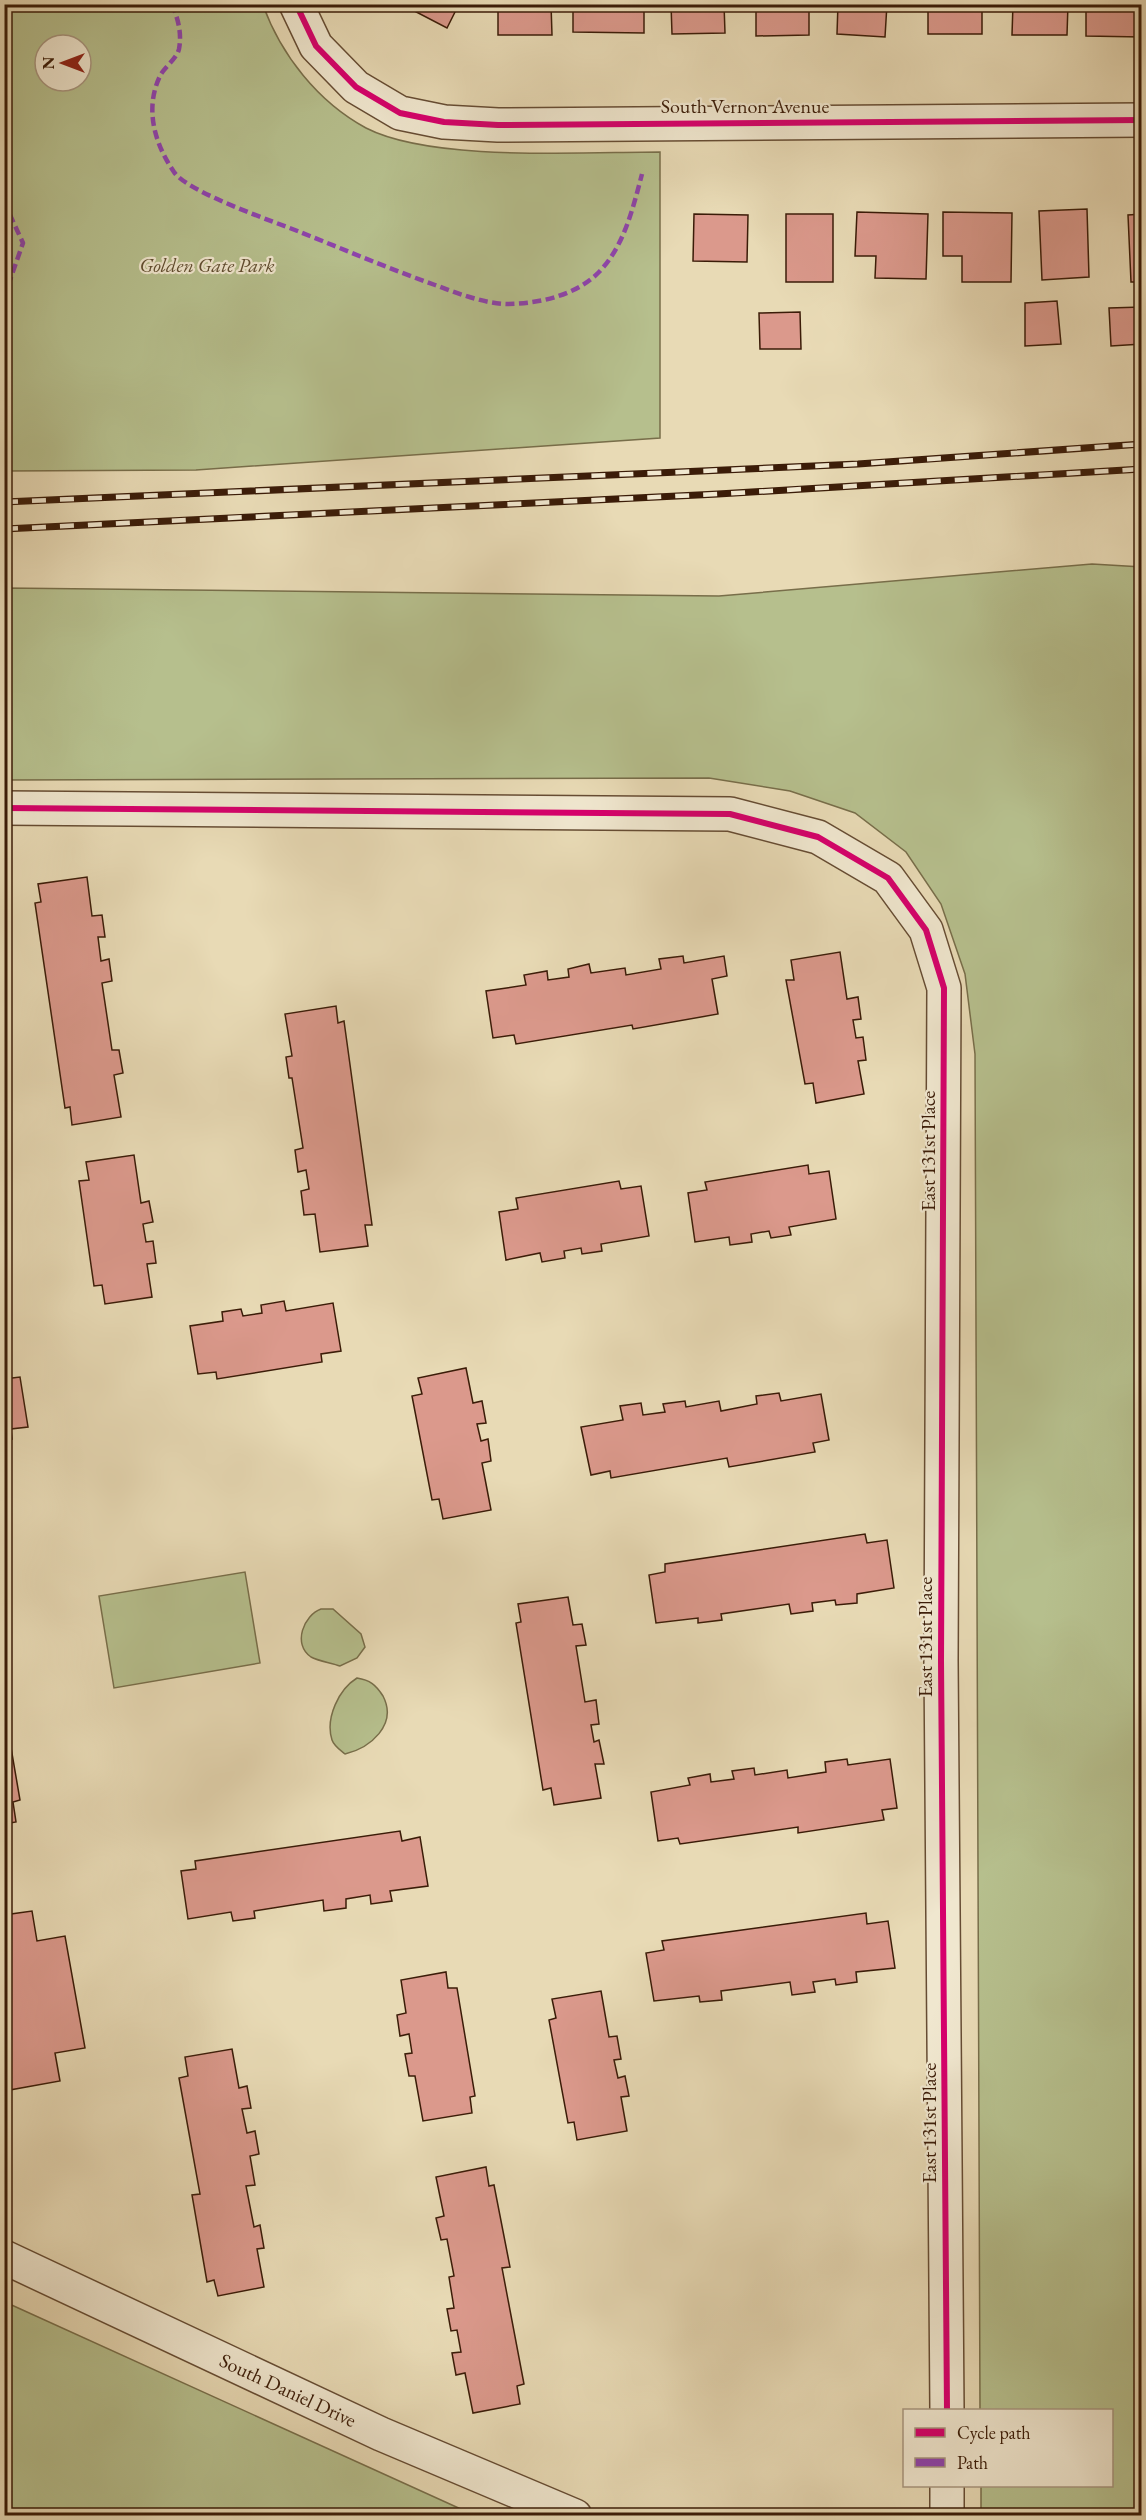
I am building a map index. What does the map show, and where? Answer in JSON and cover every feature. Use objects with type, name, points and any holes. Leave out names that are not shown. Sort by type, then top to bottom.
[{"type":"street","name":"South Vernon Avenue","points":[[296,4],[316,46],[356,87],[400,113],[444,122],[498,125],[1142,120]]},
{"type":"street","name":"East 131st Place","points":[[4,808],[730,814],[818,837],[888,878],[926,930],[944,988],[941,1661],[947,2409]]},
{"type":"street","name":"South Daniel Drive","points":[[4,2257],[381,2434],[575,2516]]},
{"type":"street","points":[[947,2487],[947,2516]]},
{"type":"green space","name":"Golden Gate Park","points":[[5,4],[263,5],[280,42],[303,76],[317,91],[332,105],[366,128],[394,139],[468,151],[660,152],[660,438],[196,470],[5,471]]},
{"type":"green space","points":[[1092,564],[1142,567],[1141,2515],[981,2515],[981,2487],[1113,2487],[1113,2409],[980,2409],[975,1054],[965,974],[941,904],[906,852],[855,813],[790,791],[709,778],[5,780],[5,588],[719,596]]},
{"type":"green space","points":[[245,1572],[260,1663],[114,1688],[99,1596]]},
{"type":"green space","points":[[321,1609],[333,1609],[361,1634],[365,1647],[357,1658],[340,1666],[311,1657],[305,1651],[301,1638],[302,1630],[310,1617]]},
{"type":"green space","points":[[357,1678],[366,1680],[380,1692],[387,1707],[387,1716],[384,1726],[372,1741],[345,1754],[333,1742],[330,1723],[339,1697]]},
{"type":"green space","points":[[5,2302],[474,2515],[5,2515]]},
{"type":"building","points":[[401,4],[459,4],[447,28]]},
{"type":"building","points":[[498,4],[551,4],[552,35],[498,35]]},
{"type":"building","points":[[573,4],[644,4],[644,33],[573,32]]},
{"type":"building","points":[[671,4],[724,4],[725,33],[672,34]]},
{"type":"building","points":[[756,4],[809,4],[809,35],[756,36]]},
{"type":"building","points":[[838,4],[887,4],[885,37],[837,34]]},
{"type":"building","points":[[928,4],[982,4],[982,34],[928,34]]},
{"type":"building","points":[[1013,4],[1068,4],[1067,35],[1012,35]]},
{"type":"building","points":[[1086,4],[1142,4],[1142,37],[1086,36]]},
{"type":"building","points":[[1087,209],[1089,277],[1042,280],[1039,211]]},
{"type":"building","points":[[857,212],[928,214],[926,279],[875,278],[876,256],[855,256]]},
{"type":"building","points":[[943,212],[1012,213],[1011,282],[962,282],[962,256],[943,256]]},
{"type":"building","points":[[694,214],[748,215],[747,262],[693,261]]},
{"type":"building","points":[[786,214],[833,214],[833,282],[786,282]]},
{"type":"building","points":[[1142,214],[1142,282],[1131,282],[1128,215]]},
{"type":"building","points":[[1057,301],[1061,344],[1025,346],[1025,303]]},
{"type":"building","points":[[1142,307],[1142,344],[1111,346],[1109,308]]},
{"type":"building","points":[[800,312],[801,349],[760,349],[759,313]]},
{"type":"building","points":[[87,877],[92,916],[102,915],[105,937],[98,937],[101,961],[109,959],[112,981],[102,983],[112,1050],[119,1050],[123,1073],[114,1075],[121,1117],[72,1125],[70,1107],[65,1108],[35,903],[41,902],[38,884]]},
{"type":"building","points":[[840,952],[847,999],[858,997],[861,1019],[853,1020],[856,1038],[863,1037],[866,1060],[858,1061],[864,1094],[816,1103],[813,1083],[805,1084],[786,980],[794,980],[791,960]]},
{"type":"building","points":[[683,956],[684,963],[724,956],[727,976],[712,979],[718,1014],[633,1029],[632,1025],[516,1044],[514,1035],[493,1038],[486,991],[526,985],[524,975],[547,971],[548,980],[569,977],[568,969],[589,964],[591,973],[625,968],[626,975],[661,969],[659,959]]},
{"type":"building","points":[[336,1006],[338,1023],[344,1021],[372,1225],[365,1225],[368,1246],[320,1252],[315,1214],[304,1215],[301,1191],[309,1189],[306,1170],[298,1172],[295,1150],[303,1148],[292,1078],[289,1078],[286,1057],[292,1056],[285,1014]]},
{"type":"building","points":[[134,1155],[141,1203],[149,1201],[153,1222],[143,1224],[146,1242],[153,1241],[156,1263],[147,1264],[152,1297],[105,1304],[102,1285],[94,1286],[79,1181],[89,1180],[86,1162]]},
{"type":"building","points":[[808,1165],[809,1174],[829,1171],[836,1219],[789,1227],[791,1235],[771,1238],[769,1231],[751,1234],[752,1242],[730,1245],[729,1237],[695,1242],[688,1193],[707,1190],[705,1182]]},
{"type":"building","points":[[619,1181],[621,1189],[641,1186],[649,1236],[601,1244],[602,1251],[582,1254],[581,1248],[564,1251],[565,1258],[542,1262],[540,1253],[506,1260],[499,1212],[518,1209],[516,1198]]},
{"type":"building","points":[[284,1301],[286,1311],[333,1303],[341,1351],[321,1354],[322,1362],[217,1379],[216,1372],[198,1374],[190,1326],[223,1321],[222,1312],[241,1309],[243,1316],[262,1313],[261,1305]]},
{"type":"building","points":[[466,1368],[473,1403],[482,1401],[486,1423],[477,1424],[481,1441],[488,1439],[491,1461],[482,1463],[491,1510],[443,1519],[439,1499],[432,1500],[412,1396],[422,1394],[418,1378]]},
{"type":"building","points":[[20,1377],[28,1427],[11,1429],[12,1439],[4,1440],[4,1379]]},
{"type":"building","points":[[779,1393],[781,1401],[821,1394],[829,1440],[813,1443],[815,1452],[729,1467],[727,1458],[611,1478],[610,1471],[591,1475],[581,1427],[623,1420],[620,1406],[641,1403],[643,1415],[665,1412],[663,1404],[685,1401],[686,1407],[719,1401],[721,1411],[757,1404],[756,1396]]},
{"type":"building","points":[[865,1534],[867,1543],[887,1540],[894,1588],[857,1594],[857,1603],[836,1605],[835,1600],[812,1603],[813,1611],[791,1614],[789,1604],[721,1614],[722,1620],[698,1623],[698,1618],[656,1623],[649,1575],[665,1572],[665,1564]]},
{"type":"building","points":[[568,1597],[573,1625],[582,1624],[586,1645],[576,1646],[585,1702],[596,1700],[599,1724],[591,1725],[594,1742],[599,1740],[604,1764],[595,1764],[601,1798],[554,1805],[551,1788],[543,1790],[516,1623],[521,1622],[518,1604]]},
{"type":"building","points":[[4,1707],[20,1800],[13,1802],[16,1822],[4,1824]]},
{"type":"building","points":[[847,1759],[848,1765],[890,1759],[897,1808],[882,1810],[884,1820],[798,1833],[798,1827],[680,1844],[678,1838],[658,1841],[651,1792],[690,1785],[688,1778],[710,1774],[711,1782],[734,1779],[732,1771],[754,1768],[755,1775],[787,1770],[788,1778],[826,1772],[825,1762]]},
{"type":"building","points":[[400,1831],[402,1841],[420,1837],[428,1886],[390,1891],[392,1901],[371,1904],[370,1895],[346,1899],[346,1908],[324,1911],[323,1900],[254,1911],[255,1918],[233,1921],[231,1912],[188,1919],[181,1871],[196,1869],[195,1861]]},
{"type":"building","points":[[32,1911],[37,1941],[65,1936],[85,2048],[55,2053],[60,2081],[4,2091],[4,1915]]},
{"type":"building","points":[[866,1913],[867,1924],[888,1921],[895,1968],[856,1972],[857,1982],[836,1985],[835,1979],[813,1982],[815,1992],[792,1995],[790,1982],[721,1991],[722,2000],[700,2002],[699,1996],[654,2001],[646,1953],[664,1950],[662,1941]]},
{"type":"building","points":[[446,1972],[448,1988],[457,1988],[475,2096],[470,2097],[472,2113],[423,2121],[415,2076],[409,2076],[405,2054],[412,2053],[409,2034],[400,2036],[397,2015],[406,2013],[401,1980]]},
{"type":"building","points":[[601,1991],[609,2037],[617,2036],[621,2059],[614,2060],[618,2078],[625,2076],[629,2096],[621,2097],[627,2131],[577,2140],[574,2122],[568,2123],[549,2020],[556,2018],[552,1999]]},
{"type":"building","points":[[232,2049],[239,2088],[247,2086],[251,2108],[242,2109],[247,2133],[255,2131],[259,2154],[250,2156],[255,2185],[246,2186],[254,2227],[260,2225],[264,2248],[257,2249],[264,2287],[218,2296],[214,2280],[207,2282],[192,2195],[200,2194],[179,2078],[188,2076],[185,2057]]},
{"type":"building","points":[[486,2167],[489,2186],[494,2185],[510,2267],[502,2268],[524,2384],[517,2386],[520,2404],[473,2413],[465,2373],[456,2375],[452,2353],[461,2352],[457,2330],[451,2331],[447,2309],[454,2308],[449,2277],[454,2276],[447,2239],[441,2240],[436,2218],[444,2216],[436,2177]]},
{"type":"railway","points":[[4,502],[858,464],[1142,444]]},
{"type":"railway","points":[[4,529],[718,494],[1142,469]]},
{"type":"marked path","points":[[172,4],[179,26],[179,49],[161,74],[156,86],[152,112],[161,149],[174,172],[182,180],[232,206],[452,291],[479,300],[506,304],[543,300],[578,288],[598,273],[615,251],[626,226],[642,174]]},
{"type":"marked path","points":[[4,202],[23,243],[9,283],[4,287]]},
{"type":"cycle path","points":[[296,4],[316,46],[356,87],[400,113],[444,122],[498,125],[1142,120]]},
{"type":"cycle path","points":[[4,808],[730,814],[818,837],[888,878],[926,930],[944,988],[941,1661],[947,2409]]}]
